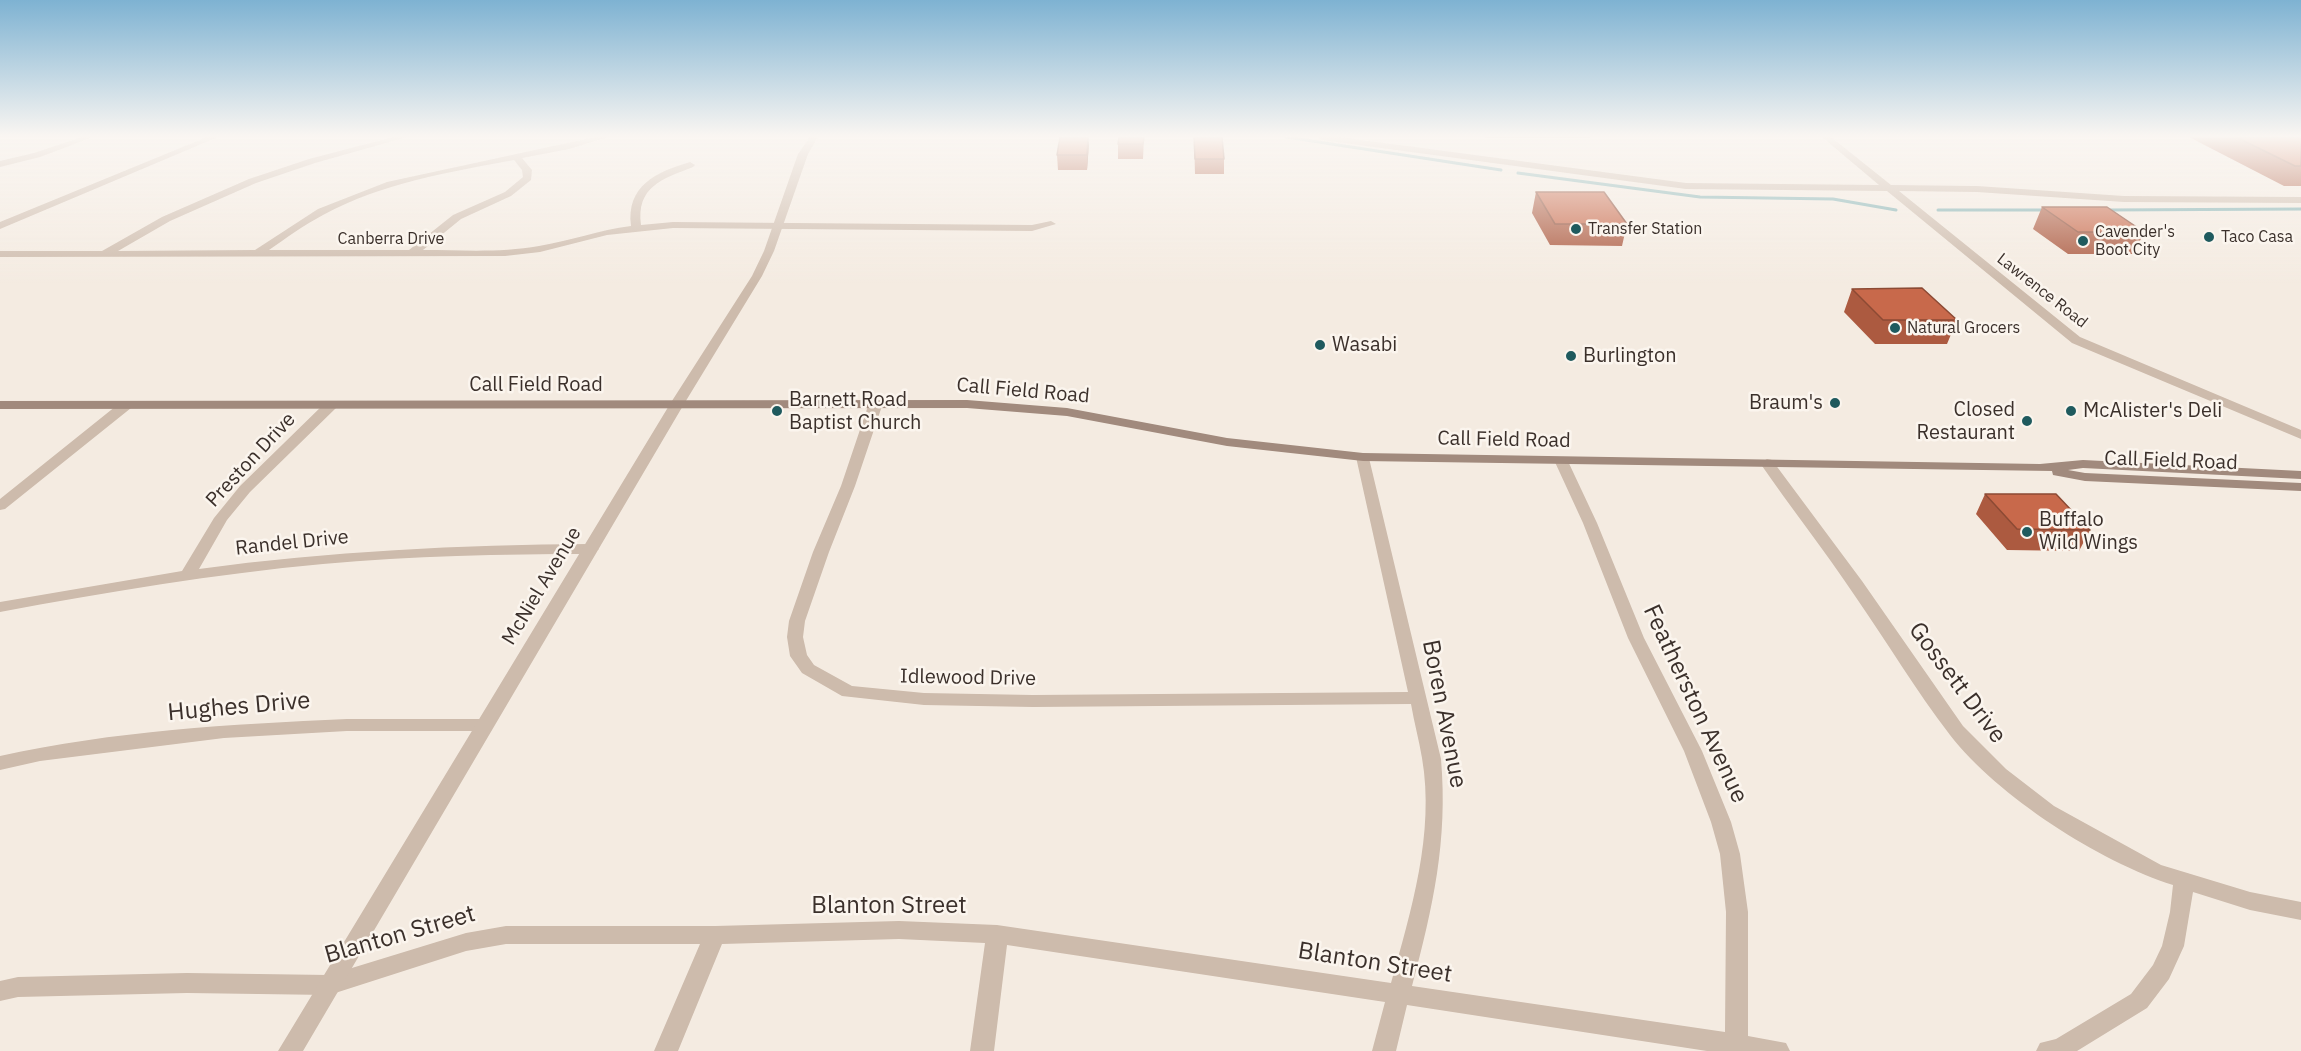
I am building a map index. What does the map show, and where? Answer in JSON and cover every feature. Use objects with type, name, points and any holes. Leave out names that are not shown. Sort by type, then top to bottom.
[{"type":"main road","name":"Call Field Road","points":[[0,405],[967,404],[1067,412],[1227,442],[1363,457],[2040,468],[2083,464],[2301,476]]},
{"type":"main road","name":"Call Field Road","points":[[2040,468],[2085,477],[2301,487]]},
{"type":"street","points":[[0,226],[96,186]]},
{"type":"street","points":[[106,254],[163,220],[239,186]]},
{"type":"street","points":[[257,254],[321,211],[356,196],[389,186]]},
{"type":"street","points":[[411,254],[457,217],[520,186]]},
{"type":"street","points":[[636,228],[633,211],[636,199],[649,186]]},
{"type":"street","name":"McNiel Avenue","points":[[290,1051],[676,404],[757,276],[792,186]]},
{"type":"street","points":[[1695,186],[1977,189],[2124,200],[2301,200]]},
{"type":"street","name":"Lawrence Road","points":[[1887,187],[2076,340],[2301,435]]},
{"type":"street","name":"Canberra Drive","points":[[0,254],[517,252],[636,228],[673,225],[1032,228],[1051,224]]},
{"type":"street","name":"Idlewood Drive","points":[[876,403],[848,486],[821,552],[797,621],[795,637],[799,656],[808,669],[848,693],[924,699],[1032,701],[1418,698]]},
{"type":"street","points":[[0,506],[126,405]]},
{"type":"street","name":"Preston Drive","points":[[187,576],[221,518],[245,489],[331,405]]},
{"type":"street","name":"Boren Avenue","points":[[1363,457],[1432,759],[1436,787],[1435,835],[1429,873],[1384,1051]]},
{"type":"street","name":"Featherston Avenue","points":[[1561,460],[1590,523],[1636,638],[1693,751],[1721,822],[1730,854],[1737,912],[1736,1048]]},
{"type":"street","name":"Gossett Drive","points":[[1767,463],[1856,585],[1957,731],[1999,774],[2047,811],[2156,871],[2250,901],[2301,911]]},
{"type":"street","name":"Randel Drive","points":[[0,607],[187,576],[323,559],[470,549],[591,549]]},
{"type":"street","name":"Hughes Drive","points":[[0,763],[40,754],[224,731],[347,725],[485,725]]},
{"type":"street","points":[[2057,1050],[2139,1001],[2161,972],[2173,946],[2181,912],[2184,881]]},
{"type":"street","name":"Blanton Street","points":[[0,990],[18,987],[176,984],[329,985],[466,942],[506,934],[715,935],[898,930],[997,934],[1397,993],[1736,1048],[1778,1051]]},
{"type":"street","points":[[982,1051],[997,934]]},
{"type":"street","points":[[666,1051],[715,935]]},
{"type":"building","points":[[1536,192],[1604,192],[1627,224],[1555,224]]},
{"type":"building","points":[[2042,207],[2107,207],[2144,232],[2078,232]]},
{"type":"building","points":[[1922,288],[1957,320],[1883,320],[1852,289]]},
{"type":"building","points":[[1985,494],[2056,494],[2090,530],[2017,529]]},
{"type":"waterway","points":[[1617,186],[1700,197],[1833,199],[1896,210]]},
{"type":"waterway","points":[[2105,210],[2301,209]]},
{"type":"waterway","points":[[1938,210],[2046,210]]},
{"type":"place","name":"Transfer Station","points":[[1576,229]]},
{"type":"place","name":"Taco Casa","points":[[2209,237]]},
{"type":"place","name":"Cavender's Boot City","points":[[2083,241]]},
{"type":"place","name":"Natural Grocers","points":[[1895,328]]},
{"type":"place","name":"Wasabi","points":[[1320,345]]},
{"type":"place","name":"Burlington","points":[[1571,356]]},
{"type":"place","name":"Braum's","points":[[1835,403]]},
{"type":"place","name":"Barnett Road Baptist Church","points":[[777,411]]},
{"type":"place","name":"McAlister's Deli","points":[[2071,411]]},
{"type":"place","name":"Closed Restaurant","points":[[2027,421]]},
{"type":"place","name":"Buffalo Wild Wings","points":[[2027,532]]}]
